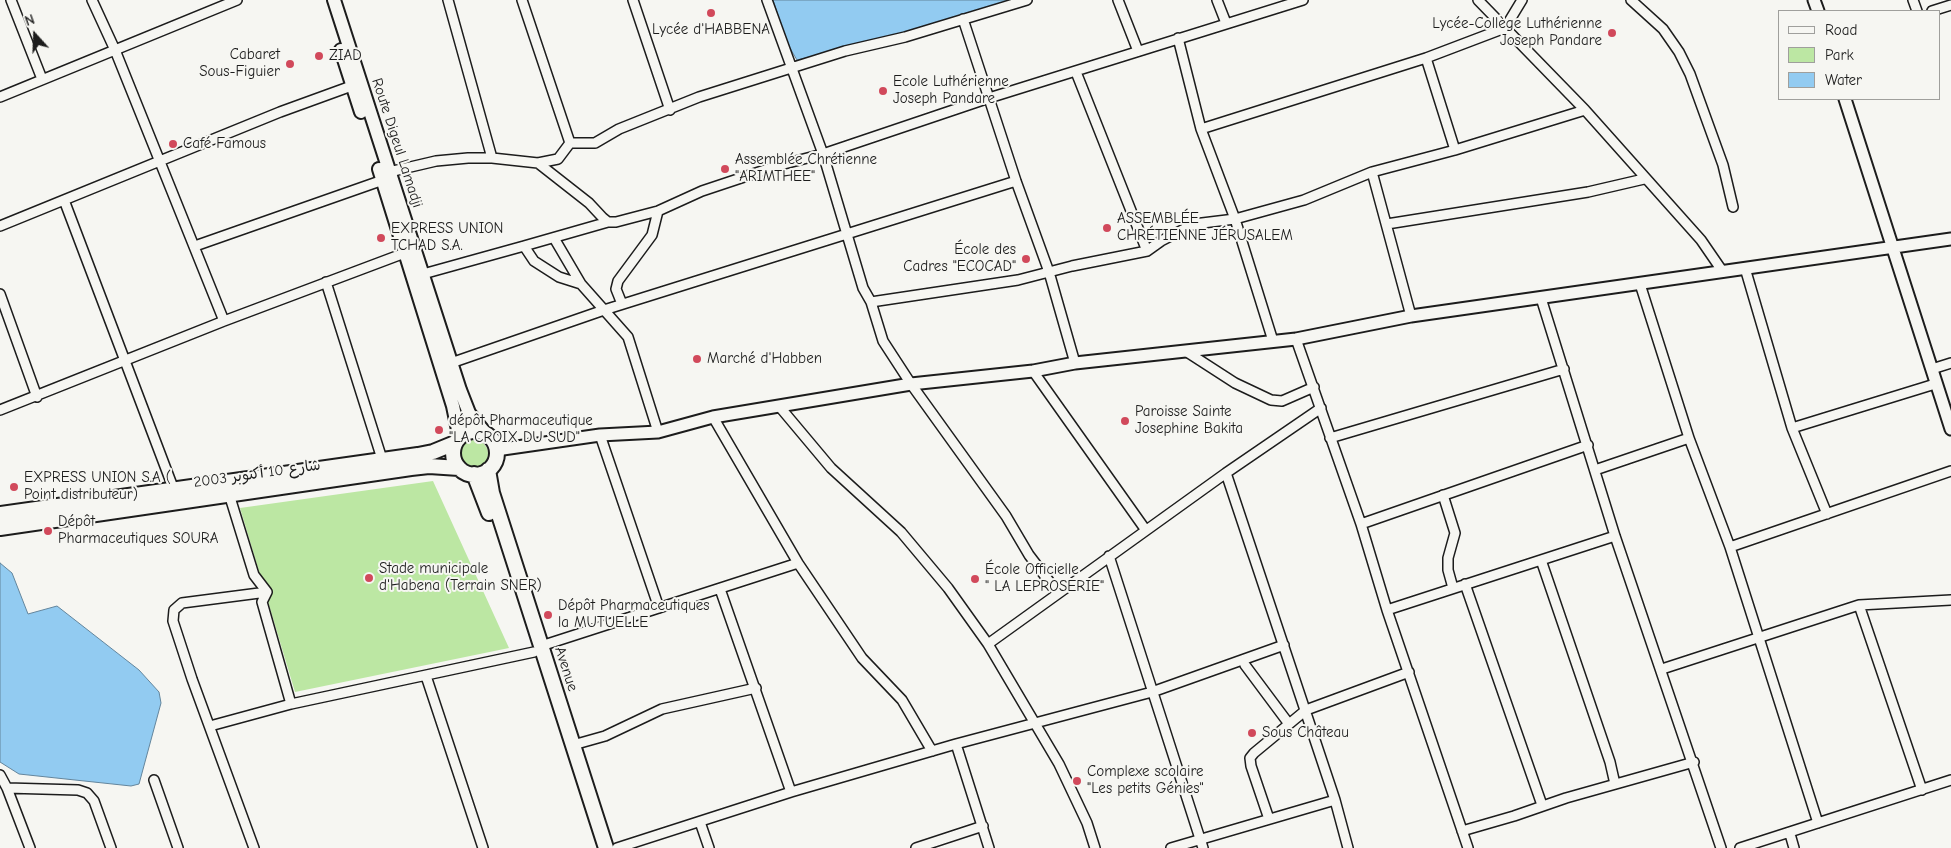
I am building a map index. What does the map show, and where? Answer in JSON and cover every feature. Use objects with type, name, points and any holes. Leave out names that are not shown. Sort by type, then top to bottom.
[{"type":"highway","points":[[474,431],[486,434],[494,443],[496,450],[496,457],[488,470],[474,474],[459,468],[453,456],[457,441],[474,431]]},
{"type":"highway","name":"شارع 10 أكتوبر 2003","points":[[0,514],[433,452],[457,441]]},
{"type":"highway","name":"شارع 10 أكتوبر 2003","points":[[0,528],[429,466],[459,468]]},
{"type":"highway","name":"Avenue","points":[[488,470],[492,493],[538,649],[573,745],[606,848]]},
{"type":"highway","points":[[474,474],[538,649],[598,848]]},
{"type":"main road","points":[[326,0],[357,84]]},
{"type":"main road","name":"Route Digeul Lamadji","points":[[334,0],[357,84],[409,252],[422,274],[469,413],[486,434]]},
{"type":"main road","points":[[409,252],[453,406],[458,430],[457,441]]},
{"type":"street","points":[[11,0],[42,79]]},
{"type":"street","points":[[92,0],[115,50],[224,321]]},
{"type":"street","points":[[0,97],[237,0]]},
{"type":"street","points":[[448,0],[492,158]]},
{"type":"street","points":[[522,0],[570,143]]},
{"type":"street","points":[[633,0],[670,110]]},
{"type":"street","points":[[767,0],[823,154],[863,288],[871,302],[883,341],[911,384],[1006,516],[1029,555],[1058,593]]},
{"type":"street","points":[[570,143],[595,143],[619,129],[699,97],[791,68],[1027,0]]},
{"type":"street","points":[[1118,0],[1138,51]]},
{"type":"street","points":[[1217,0],[1226,23]]},
{"type":"street","points":[[422,274],[608,222],[616,222],[658,210],[728,182],[780,165],[823,154],[989,98],[1303,0]]},
{"type":"street","points":[[1478,0],[1585,110],[1644,179],[1701,240],[1723,272]]},
{"type":"street","points":[[1201,129],[1426,58],[1505,28],[1522,0]]},
{"type":"street","points":[[1631,0],[1663,29],[1686,67],[1723,165],[1733,207]]},
{"type":"street","points":[[1935,10],[1951,5]]},
{"type":"street","points":[[963,19],[1016,181],[1049,272],[1075,363]]},
{"type":"street","points":[[1178,38],[1201,129],[1234,219],[1273,342]]},
{"type":"street","points":[[1426,58],[1455,150]]},
{"type":"street","points":[[1076,72],[1146,252]]},
{"type":"street","points":[[0,226],[160,160],[357,84]]},
{"type":"street","points":[[1845,100],[1951,430]]},
{"type":"street","points":[[871,302],[1018,280],[1146,252],[1161,241],[1194,224],[1234,219],[1304,200],[1372,172],[1455,150],[1585,110]]},
{"type":"street","points":[[195,246],[386,176],[436,161],[492,158],[538,163],[558,159],[570,143]]},
{"type":"street","points":[[538,163],[589,203],[608,222]]},
{"type":"street","points":[[1372,172],[1411,316]]},
{"type":"street","points":[[1387,224],[1588,192],[1644,179]]},
{"type":"street","points":[[451,363],[622,304],[1016,181]]},
{"type":"street","points":[[64,200],[174,490]]},
{"type":"street","points":[[622,304],[616,289],[618,281],[652,235],[658,210]]},
{"type":"street","points":[[554,238],[581,284],[628,338],[658,432]]},
{"type":"street","points":[[496,450],[600,435],[658,432],[713,417],[911,384],[1033,371],[1075,363],[1273,342],[1411,316],[1951,239]]},
{"type":"street","points":[[524,246],[534,261],[560,276],[581,284]]},
{"type":"street","points":[[0,410],[224,321],[409,252]]},
{"type":"street","points":[[1746,268],[1792,428],[1827,514]]},
{"type":"street","points":[[326,282],[382,459]]},
{"type":"street","points":[[1640,284],[1689,438],[1730,547],[1818,824]]},
{"type":"street","points":[[0,294],[36,396]]},
{"type":"street","points":[[1541,298],[1615,536],[1694,762],[1721,848]]},
{"type":"street","points":[[1296,338],[1361,524],[1387,610],[1468,848]]},
{"type":"street","points":[[1188,352],[1235,383],[1271,400],[1282,401],[1314,387]]},
{"type":"street","points":[[1932,369],[1951,363]]},
{"type":"street","points":[[1330,438],[1564,369]]},
{"type":"street","points":[[1033,371],[1145,530]]},
{"type":"street","points":[[1792,428],[1935,384]]},
{"type":"street","points":[[779,406],[831,468],[901,532],[948,588],[988,644],[1036,722],[1087,822],[1096,848]]},
{"type":"street","points":[[988,644],[1145,530],[1321,408]]},
{"type":"street","points":[[713,417],[798,563],[862,658],[902,700],[932,751]]},
{"type":"street","points":[[600,435],[659,608]]},
{"type":"street","points":[[1595,470],[1689,438]]},
{"type":"street","points":[[1361,524],[1588,445]]},
{"type":"street","points":[[1730,547],[1951,471]]},
{"type":"street","points":[[1226,473],[1306,710],[1335,800],[1348,848]]},
{"type":"street","points":[[229,494],[254,575],[267,592]]},
{"type":"street","points":[[1443,495],[1455,533],[1448,558],[1448,570],[1453,588]]},
{"type":"street","points":[[1387,610],[1615,536]]},
{"type":"street","points":[[1109,556],[1202,843]]},
{"type":"street","points":[[1541,560],[1610,762],[1615,784]]},
{"type":"street","points":[[210,726],[291,704],[426,676],[538,649],[798,563]]},
{"type":"street","points":[[1465,584],[1542,805]]},
{"type":"street","points":[[720,589],[791,792]]},
{"type":"street","points":[[267,592],[262,602],[291,704]]},
{"type":"street","points":[[254,848],[173,620],[174,610],[182,603],[267,592]]},
{"type":"street","points":[[1662,669],[1859,605],[1951,600]]},
{"type":"street","points":[[1859,605],[1922,790]]},
{"type":"street","points":[[617,848],[791,792],[956,744],[1152,692],[1284,645]]},
{"type":"street","points":[[1245,665],[1289,724]]},
{"type":"street","points":[[1269,819],[1250,758],[1306,710],[1409,672]]},
{"type":"street","points":[[426,676],[483,848]]},
{"type":"street","points":[[573,745],[605,736],[662,709],[756,688]]},
{"type":"street","points":[[956,744],[990,848]]},
{"type":"street","points":[[1462,831],[1514,816],[1542,805],[1694,762]]},
{"type":"street","points":[[0,775],[7,788],[30,848]]},
{"type":"street","points":[[154,780],[178,848]]},
{"type":"street","points":[[1740,848],[1790,834],[1951,780]]},
{"type":"street","points":[[7,788],[78,790],[87,793],[94,801],[112,848]]},
{"type":"street","points":[[1180,848],[1202,843],[1335,800]]},
{"type":"street","points":[[1172,848],[1202,843],[1269,819],[1335,800]]},
{"type":"street","points":[[700,822],[709,848]]},
{"type":"street","points":[[916,848],[983,826]]},
{"type":"street","points":[[1790,834],[1794,848]]},
{"type":"green space","points":[[474,440],[484,444],[488,454],[484,464],[474,468],[464,464],[460,454],[464,444]]},
{"type":"green space","name":"Stade municipale d'Habena (Terrain SNER)","points":[[433,481],[509,648],[295,692],[240,508]]},
{"type":"water","points":[[773,0],[1019,0],[919,30],[797,60],[787,43]]},
{"type":"water","points":[[0,563],[12,573],[28,614],[57,606],[139,670],[159,692],[161,703],[139,784],[131,786],[19,774],[0,762]]},
{"type":"place","name":"Lycée d'HABBENA","points":[[711,13]]},
{"type":"place","name":"Lycée-Collège Luthérienne Joseph Pandare","points":[[1612,33]]},
{"type":"place","name":"ZIAD","points":[[319,56]]},
{"type":"place","name":"Cabaret Sous-Figuier","points":[[290,64]]},
{"type":"place","name":"Ecole Luthérienne Joseph Pandare","points":[[883,91]]},
{"type":"place","name":"Café Famous","points":[[173,144]]},
{"type":"place","name":"Assemblée Chrétienne \"ARIMTHEE\"","points":[[725,169]]},
{"type":"place","name":"ASSEMBLÉE CHRÉTIENNE JÉRUSALEM","points":[[1107,228]]},
{"type":"place","name":"EXPRESS UNION TCHAD S.A.","points":[[381,238]]},
{"type":"place","name":"École des Cadres \"ECOCAD\"","points":[[1026,259]]},
{"type":"place","name":"Marché d'Habben","points":[[697,359]]},
{"type":"place","name":"Paroisse Sainte Josephine Bakita","points":[[1125,421]]},
{"type":"place","name":"dépôt Pharmaceutique \"LA CROIX DU SUD\"","points":[[439,430]]},
{"type":"place","name":"EXPRESS UNION S.A ( Point distributeur)","points":[[14,487]]},
{"type":"place","name":"Dépôt Pharmaceutiques SOURA","points":[[48,531]]},
{"type":"place","name":"Stade municipale d'Habena (Terrain SNER)","points":[[369,578]]},
{"type":"place","name":"École Officielle \" LA LEPROSERIE\"","points":[[975,579]]},
{"type":"place","name":"Dépôt Pharmaceutiques la MUTUELLE","points":[[548,615]]},
{"type":"place","name":"Sous Château","points":[[1252,733]]},
{"type":"place","name":"Complexe scolaire \"Les petits Génies\"","points":[[1077,781]]}]
